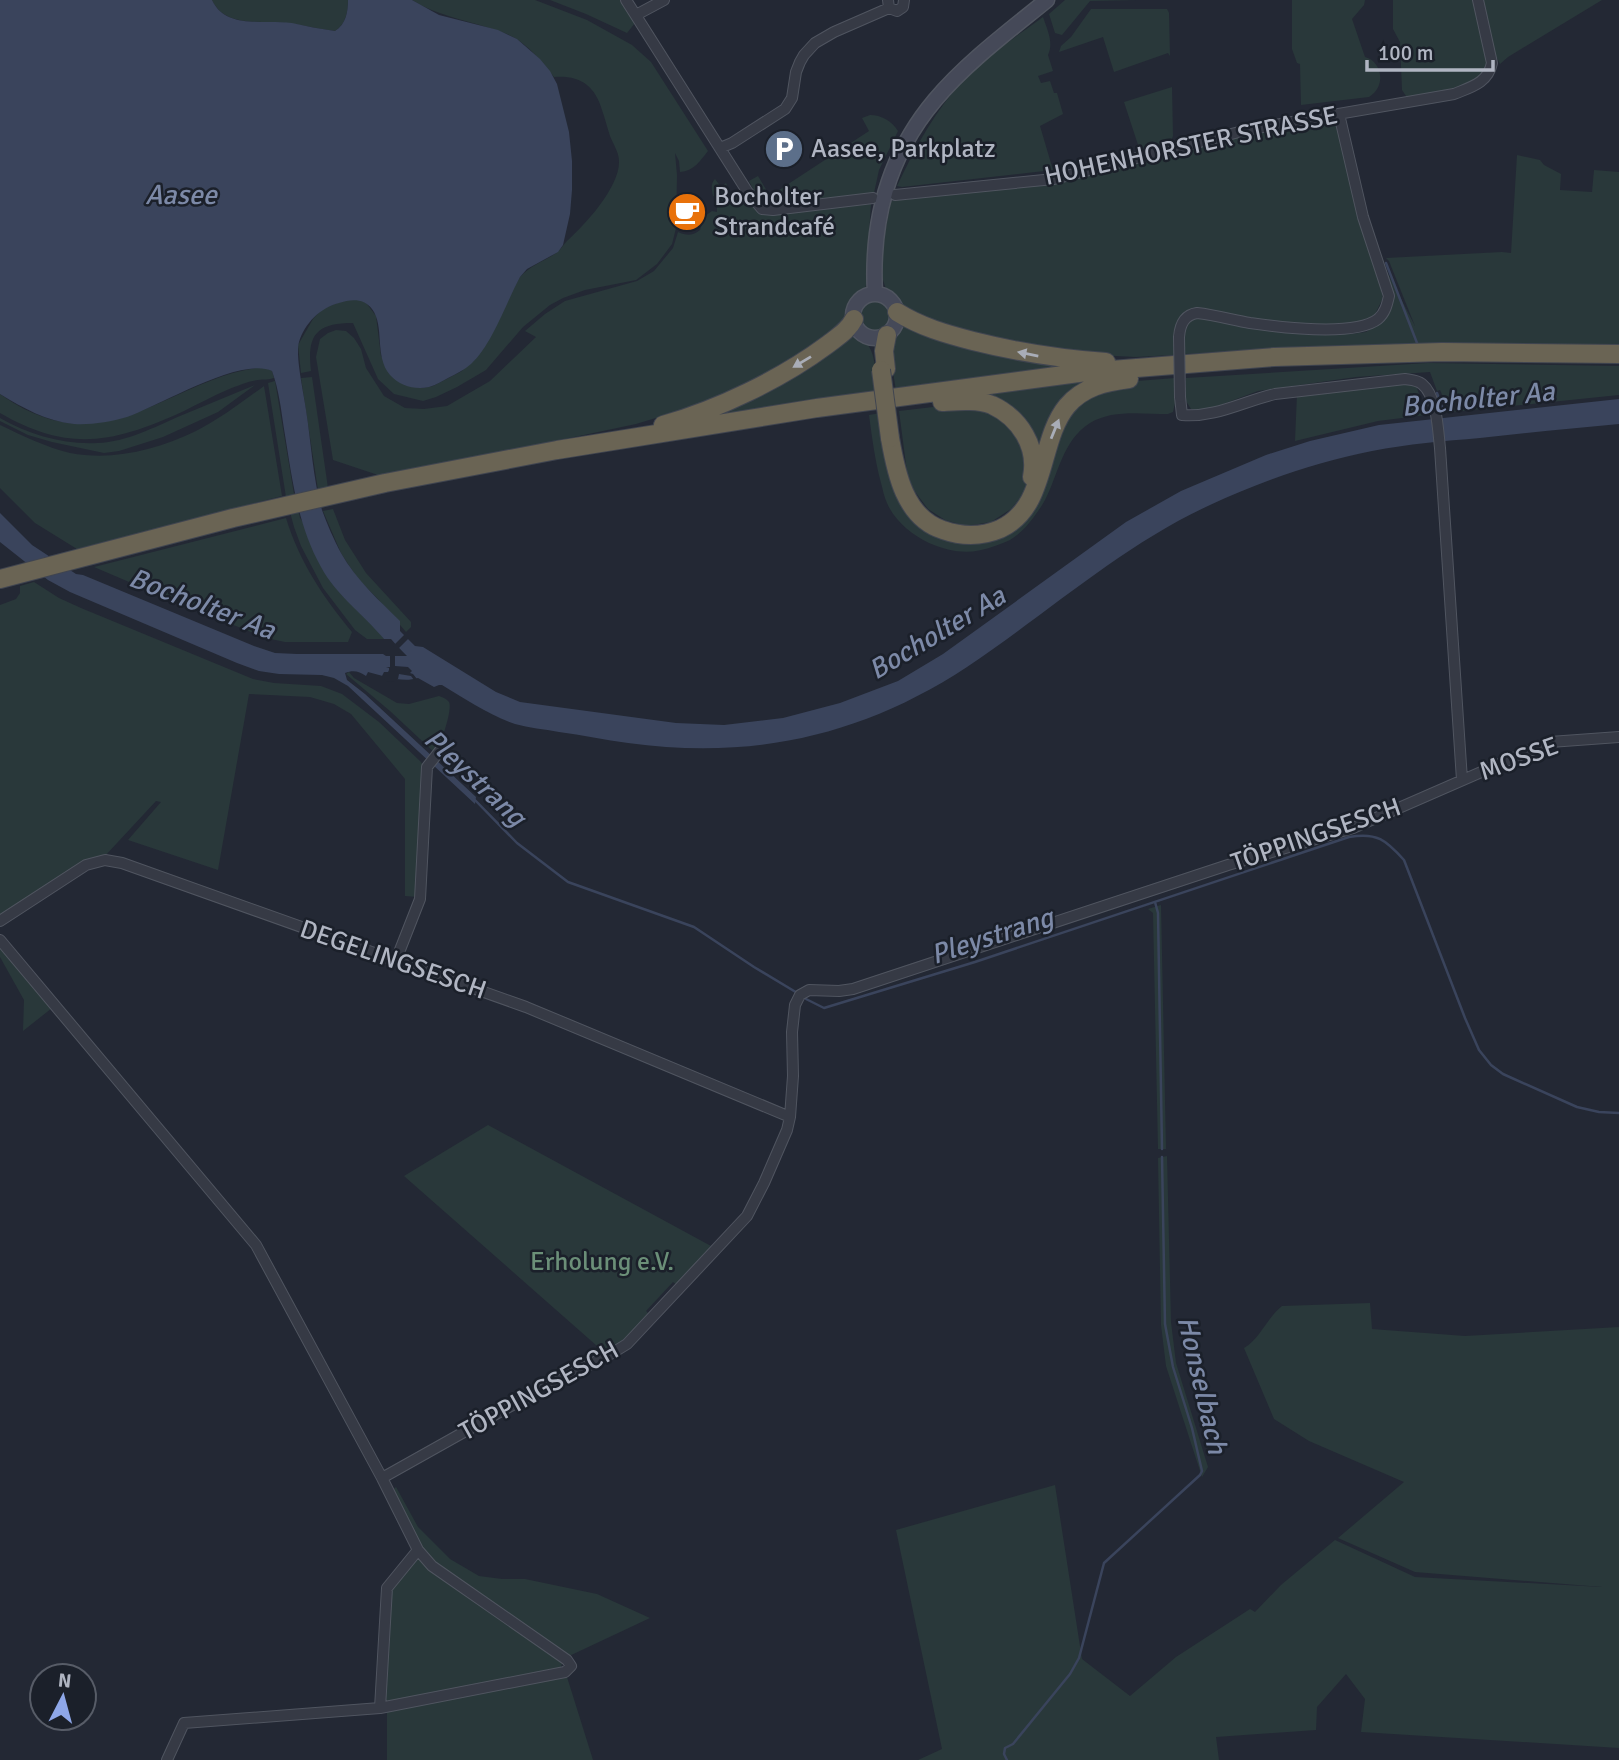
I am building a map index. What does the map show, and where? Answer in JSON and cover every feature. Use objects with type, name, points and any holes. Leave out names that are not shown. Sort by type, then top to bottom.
[{"type":"highway","points":[[897,312],[945,334],[1036,355],[1169,366]]},
{"type":"highway","points":[[0,579],[234,522],[667,424],[730,401],[804,362],[847,330],[854,319]]},
{"type":"highway","points":[[878,336],[877,351],[883,369],[894,463],[901,484],[910,503],[921,517],[937,528],[972,536],[990,533],[1006,526],[1018,516],[1028,502],[1040,474],[1055,423],[1080,393],[1100,384],[1197,370]]},
{"type":"highway","points":[[557,450],[817,408],[1086,372],[1274,357],[1442,352],[1619,354]]},
{"type":"highway","points":[[386,487],[648,442],[1086,378],[1443,359],[1619,360]]},
{"type":"highway","points":[[893,438],[905,481],[913,497],[936,521],[966,530],[986,528],[1003,522],[1020,507],[1029,489],[1034,469],[1029,442],[1019,426],[1007,415],[991,405],[972,401],[900,404]]},
{"type":"highway","points":[[0,586],[140,545]]},
{"type":"main road","points":[[875,295],[878,217],[888,181],[902,148],[926,111],[955,79],[1047,0]]},
{"type":"main road","points":[[868,296],[887,298],[897,312],[896,325],[878,336],[859,331],[854,319],[854,312],[862,299],[868,296]]},
{"type":"street","points":[[626,0],[747,191],[762,209],[873,198]]},
{"type":"street","points":[[636,15],[664,0]]},
{"type":"street","name":"HOHENHORSTER STRASSE","points":[[895,195],[1054,179],[1251,129],[1454,94],[1483,80],[1492,63],[1478,0]]},
{"type":"street","points":[[720,148],[785,109],[792,97],[800,62],[815,43],[888,4],[894,11],[899,10],[905,1]]},
{"type":"street","points":[[1339,114],[1363,217],[1389,296],[1386,308],[1380,318],[1359,328],[1269,326],[1197,313],[1188,316],[1180,327],[1179,337],[1182,415],[1220,412],[1275,394],[1405,379],[1423,384],[1436,413],[1440,448],[1462,780]]},
{"type":"street","name":"MOSSE","points":[[1462,780],[1550,742],[1619,737]]},
{"type":"street","points":[[396,960],[421,899],[428,765],[439,752]]},
{"type":"street","name":"TÖPPINGSESCH","points":[[382,1478],[627,1344],[747,1216],[787,1130],[793,1076],[792,1032],[795,1005],[800,995],[809,989],[853,989],[1228,865],[1353,828],[1462,780]]},
{"type":"street","name":"DEGELINGSESCH","points":[[0,921],[86,865],[105,860],[122,863],[526,1007],[790,1117]]},
{"type":"street","points":[[0,940],[256,1244],[418,1550],[432,1566],[567,1660],[571,1666],[565,1672],[380,1708],[184,1723],[167,1760]]},
{"type":"street","points":[[380,1708],[387,1588],[418,1550]]},
{"type":"green space","points":[[212,0],[348,0],[348,9],[342,25],[335,31],[286,23],[234,19],[218,9]]},
{"type":"green space","points":[[412,0],[535,0],[587,20],[632,45],[651,62],[708,151],[693,168],[680,172],[675,153],[676,228],[672,244],[657,264],[636,280],[585,290],[550,305],[523,327],[486,370],[457,387],[423,401],[394,394],[378,379],[353,323],[330,326],[316,334],[311,349],[311,371],[301,373],[298,345],[313,319],[322,309],[337,303],[352,299],[361,300],[376,316],[381,356],[422,388],[433,386],[462,371],[520,277],[557,252],[592,216],[614,182],[619,161],[599,101],[585,83],[571,78],[554,77],[531,51],[512,36],[440,13]]},
{"type":"green space","points":[[550,0],[620,0],[635,23],[627,33]]},
{"type":"green space","points":[[1065,0],[1137,0],[1090,1],[1062,35],[1055,33],[1049,14]]},
{"type":"green space","points":[[1292,0],[1365,0],[1352,19],[1365,57],[1379,69],[1380,81],[1374,93],[1369,97],[1301,105],[1300,64],[1297,63],[1292,49]]},
{"type":"green space","points":[[1393,0],[1474,0],[1480,31],[1489,55],[1483,74],[1464,87],[1408,99],[1402,90],[1400,42],[1393,29]]},
{"type":"green space","points":[[1481,0],[1602,0],[1500,64],[1492,48]]},
{"type":"green space","points":[[1091,9],[1167,9],[1170,56],[1168,53],[1114,72],[1103,37],[1059,52]]},
{"type":"green space","points":[[1043,17],[1049,36],[1048,55],[1053,71],[1038,76],[1041,83],[1050,81],[1054,93],[1057,93],[1063,114],[1040,126],[1053,170],[897,186],[927,128],[955,89],[984,61]]},
{"type":"green space","points":[[1172,87],[1173,136],[1169,147],[1141,154],[1124,102]]},
{"type":"green space","points":[[870,115],[886,119],[898,131],[879,170],[874,193],[771,204],[757,196],[749,181],[758,176],[770,196],[869,131],[862,118]]},
{"type":"green space","points":[[1336,119],[1355,206],[1383,298],[1374,316],[1364,322],[1293,324],[1234,316],[1201,308],[1184,313],[1177,321],[1174,355],[1136,357],[1075,354],[955,329],[904,309],[886,289],[881,274],[891,201],[1030,186],[1090,175],[1237,136]]},
{"type":"green space","points":[[1517,155],[1540,160],[1561,174],[1560,190],[1592,192],[1594,170],[1619,172],[1619,348],[1386,349],[1343,345],[1185,354],[1183,330],[1189,320],[1199,316],[1299,331],[1351,334],[1366,332],[1381,322],[1391,307],[1383,264],[1415,326],[1386,258],[1511,253]]},
{"type":"green space","points":[[715,179],[721,187],[726,183],[732,197],[737,195],[746,199],[769,215],[871,204],[868,277],[865,289],[855,297],[846,324],[778,368],[733,391],[636,424],[384,477],[333,460],[316,357],[320,339],[328,333],[346,331],[354,338],[361,349],[366,368],[384,396],[405,408],[447,406],[490,381],[536,337],[525,331],[545,314],[565,301],[637,281],[654,271],[673,248],[678,232],[687,235],[700,230],[706,215],[712,211],[717,212],[717,197],[713,196],[712,189]]},
{"type":"green space","points":[[876,299],[888,304],[893,316],[888,328],[876,333],[864,328],[859,316],[864,304]]},
{"type":"green space","points":[[902,321],[1095,365],[896,391],[889,346]]},
{"type":"green space","points":[[849,337],[859,338],[871,349],[877,395],[673,426]]},
{"type":"green space","points":[[1428,363],[1619,366],[1619,395],[1444,413],[1447,406],[1440,390],[1437,391],[1430,372],[1356,377],[1258,391],[1207,410],[1191,409],[1186,401],[1186,378]]},
{"type":"green space","points":[[264,367],[272,371],[274,378],[243,384],[159,422],[113,436],[92,439],[48,434],[0,413],[0,394],[33,413],[64,422],[94,423],[150,407],[234,373]]},
{"type":"green space","points":[[312,377],[328,488],[318,490],[301,378]]},
{"type":"green space","points":[[1107,378],[1085,386],[1039,464],[1032,442],[971,396]]},
{"type":"green space","points":[[1175,378],[1176,399],[1173,412],[1108,416],[1081,430],[1067,448],[1050,490],[1038,511],[1015,537],[1007,541],[970,552],[938,546],[923,540],[904,526],[886,501],[869,415],[880,413],[884,441],[934,532],[1011,526],[1054,434],[1083,394],[1137,381]]},
{"type":"green space","points":[[275,381],[300,518],[384,639],[367,639],[355,630],[323,588],[301,546],[286,497],[268,383]]},
{"type":"green space","points":[[1410,384],[1417,388],[1426,415],[1378,421],[1295,441],[1297,394]]},
{"type":"green space","points":[[255,385],[218,412],[163,437],[119,451],[104,453],[52,442],[28,435],[0,421],[0,418],[35,434],[60,440],[109,442],[140,433]]},
{"type":"green space","points":[[264,386],[282,496],[77,549],[35,523],[0,488],[0,425],[44,445],[70,453],[118,455],[166,444],[196,431]]},
{"type":"green space","points":[[950,405],[996,411],[1022,437],[1030,477],[1024,493],[1011,509],[991,522],[966,526],[945,520],[928,509],[913,489],[907,472],[899,411]]},
{"type":"green space","points":[[333,509],[345,540],[366,573],[411,622],[411,627],[406,632],[357,578],[341,553],[323,511]]},
{"type":"green space","points":[[286,518],[313,578],[352,632],[348,642],[285,642],[266,638],[94,567]]},
{"type":"green space","points":[[34,582],[81,608],[253,679],[321,686],[342,694],[379,722],[425,767],[418,897],[405,896],[405,779],[351,714],[334,704],[310,697],[249,694],[218,870],[128,840],[161,802],[156,801],[104,857],[86,860],[0,917],[0,605],[16,599],[20,586]]},
{"type":"green space","points":[[349,672],[354,678],[397,703],[409,704],[439,696],[448,701],[448,720],[435,753],[346,674]]},
{"type":"green space","points":[[1161,905],[1166,1149],[1158,1149],[1153,913],[1148,909]]},
{"type":"green space","points":[[0,945],[52,1008],[23,1031],[24,1000],[0,957]]},
{"type":"green space","name":"Erholung e.V.","points":[[488,1125],[711,1246],[677,1285],[673,1282],[646,1311],[649,1314],[622,1341],[605,1353],[404,1176]]},
{"type":"green space","points":[[1167,1156],[1171,1322],[1176,1363],[1208,1467],[1202,1477],[1166,1366],[1161,1325],[1158,1158]]},
{"type":"green space","points":[[1370,1303],[1372,1329],[1465,1336],[1619,1327],[1619,1748],[1361,1732],[1365,1699],[1346,1674],[1317,1707],[1316,1730],[1216,1737],[1219,1760],[918,1760],[942,1749],[896,1530],[1055,1485],[1082,1659],[1130,1696],[1176,1657],[1250,1609],[1255,1612],[1281,1585],[1335,1540],[1415,1577],[1602,1587],[1415,1572],[1338,1538],[1404,1482],[1309,1441],[1274,1419],[1244,1348],[1282,1306]]},
{"type":"green space","points":[[396,1487],[418,1527],[450,1559],[479,1576],[525,1579],[597,1594],[650,1618],[567,1657],[451,1584],[563,1660],[561,1667],[555,1671],[384,1705],[390,1591],[418,1553],[391,1491]]},
{"type":"green space","points":[[567,1677],[593,1760],[387,1760],[387,1712]]},
{"type":"water","name":"Aasee","points":[[0,0],[212,0],[226,16],[236,19],[292,23],[335,31],[346,17],[348,0],[412,0],[439,15],[498,30],[517,39],[550,71],[557,84],[569,132],[572,161],[570,214],[563,245],[558,252],[527,269],[520,277],[479,356],[463,370],[432,386],[418,388],[403,384],[394,379],[385,367],[376,316],[369,305],[357,300],[332,305],[314,317],[305,329],[298,348],[319,498],[331,532],[347,563],[400,621],[400,631],[415,646],[423,647],[496,692],[520,702],[676,723],[724,725],[783,718],[840,703],[898,681],[943,654],[1126,522],[1181,491],[1266,455],[1310,441],[1379,425],[1619,399],[1619,424],[1386,449],[1351,455],[1269,480],[1210,505],[1146,540],[967,667],[927,691],[847,726],[805,737],[763,745],[719,748],[628,743],[515,724],[442,685],[434,687],[418,678],[399,679],[368,672],[366,676],[356,671],[345,673],[347,680],[476,797],[475,804],[348,686],[334,678],[259,671],[237,663],[70,592],[48,580],[0,542],[0,513],[32,545],[76,574],[275,653],[406,656],[391,639],[384,639],[342,596],[327,577],[313,551],[296,500],[272,371],[258,368],[241,370],[200,384],[127,417],[94,424],[74,424],[44,417],[0,394]]},
{"type":"pier","points":[[405,634],[409,638],[399,648],[407,656],[395,656],[395,666],[408,667],[417,679],[399,674],[395,682],[386,681],[382,676],[389,670],[386,667],[390,667],[390,653],[399,653],[393,646]]},
{"type":"waterway","points":[[1386,263],[1417,343]]},
{"type":"waterway","name":"Bocholter Aa","points":[[1437,393],[1443,410]]},
{"type":"waterway","name":"Pleystrang","points":[[473,798],[517,843],[568,882],[694,927],[799,994]]},
{"type":"waterway","name":"Pleystrang","points":[[804,998],[824,1008],[975,962],[1349,837],[1367,836],[1380,839],[1404,860],[1465,1018],[1479,1050],[1491,1065],[1503,1074],[1577,1107],[1619,1113]]},
{"type":"waterway","name":"Honselbach","points":[[1155,902],[1158,913],[1162,1149]]},
{"type":"waterway","name":"Honselbach","points":[[1007,1760],[1005,1748],[1013,1744],[1070,1674],[1079,1658],[1104,1563],[1202,1471],[1173,1367],[1165,1324],[1162,1157]]},
{"type":"place","name":"Aasee, Parkplatz","points":[[784,149]]},
{"type":"place","name":"Bocholter Strandcafé","points":[[687,212]]}]
